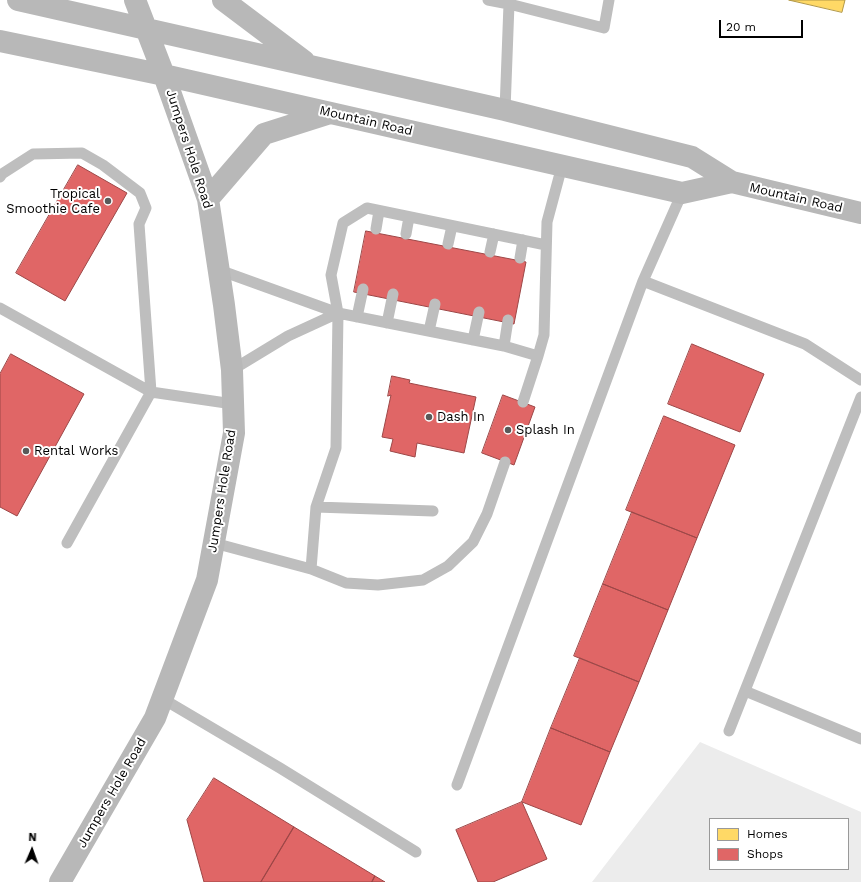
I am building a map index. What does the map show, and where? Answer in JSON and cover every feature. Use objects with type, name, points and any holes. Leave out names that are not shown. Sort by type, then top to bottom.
[{"type":"main road","name":"Mountain Road","points":[[18,0],[504,110],[692,157],[732,182],[861,213]]},
{"type":"main road","name":"Jumpers Hole Road","points":[[60,882],[155,718],[163,699],[207,580],[234,433],[232,370],[208,199],[164,75],[135,0]]},
{"type":"main road","points":[[222,0],[311,66]]},
{"type":"main road","name":"Mountain Road","points":[[0,41],[164,75],[682,193],[732,182]]},
{"type":"main road","points":[[208,199],[264,134],[331,113]]},
{"type":"lane","points":[[488,0],[509,2],[604,28],[609,0]]},
{"type":"lane","points":[[504,110],[509,2]]},
{"type":"lane","points":[[0,177],[2,174],[33,154],[82,153],[103,165],[140,193],[146,208],[139,224],[151,392],[67,543]]},
{"type":"lane","points":[[523,402],[544,335],[547,222],[562,166]]},
{"type":"lane","points":[[457,785],[643,281],[682,193]]},
{"type":"lane","points":[[312,569],[316,507],[336,448],[338,313],[331,275],[343,223],[367,208],[546,245]]},
{"type":"lane","points":[[376,229],[379,211]]},
{"type":"lane","points":[[406,234],[409,217]]},
{"type":"lane","points":[[448,244],[452,226]]},
{"type":"lane","points":[[490,252],[494,234]]},
{"type":"lane","points":[[520,258],[523,240]]},
{"type":"lane","points":[[219,270],[338,313],[504,346],[538,356]]},
{"type":"lane","points":[[643,281],[805,344],[861,380]]},
{"type":"lane","points":[[357,317],[363,289]]},
{"type":"lane","points":[[387,323],[393,294]]},
{"type":"lane","points":[[429,331],[435,304]]},
{"type":"lane","points":[[0,308],[151,392],[233,404]]},
{"type":"lane","points":[[473,340],[479,312]]},
{"type":"lane","points":[[232,370],[288,336],[338,313]]},
{"type":"lane","points":[[504,346],[508,320]]},
{"type":"lane","points":[[729,731],[861,397]]},
{"type":"lane","points":[[214,543],[312,569],[346,583],[378,586],[423,580],[448,566],[473,542],[487,514],[505,462]]},
{"type":"lane","points":[[316,507],[433,511]]},
{"type":"lane","points":[[745,690],[861,738]]},
{"type":"lane","points":[[163,699],[416,852]]},
{"type":"shaded area","points":[[700,742],[861,812],[861,882],[592,882]]},
{"type":"building: Homes","points":[[789,0],[845,0],[842,12]]},
{"type":"building: Shops","points":[[78,165],[127,193],[65,301],[16,273]]},
{"type":"building: Shops","points":[[366,231],[526,262],[514,324],[354,292]]},
{"type":"building: Shops","points":[[692,344],[764,374],[740,432],[668,404]]},
{"type":"building: Shops","name":"Rental Works","points":[[11,354],[84,394],[17,516],[0,507],[0,374]]},
{"type":"building: Shops","name":"Dash In","points":[[392,376],[410,380],[409,383],[476,397],[464,453],[417,443],[415,457],[390,451],[393,439],[382,437],[391,395],[388,396]]},
{"type":"building: Shops","name":"Splash In","points":[[503,395],[535,407],[514,465],[482,453]]},
{"type":"building: Shops","points":[[664,416],[735,445],[697,538],[626,510]]},
{"type":"building: Shops","points":[[632,512],[697,538],[668,610],[603,584]]},
{"type":"building: Shops","points":[[603,584],[668,610],[639,682],[574,656]]},
{"type":"building: Shops","points":[[580,658],[639,682],[610,752],[551,728]]},
{"type":"building: Shops","points":[[551,728],[610,752],[581,825],[522,802]]},
{"type":"building: Shops","points":[[214,778],[294,827],[261,882],[204,882],[187,820]]},
{"type":"building: Shops","points":[[522,802],[547,859],[493,882],[478,882],[456,830]]},
{"type":"building: Shops","points":[[294,827],[375,876],[372,882],[261,882]]},
{"type":"building: Shops","points":[[375,876],[385,882],[372,882]]},
{"type":"place","name":"Tropical Smoothie Cafe","points":[[108,201]]},
{"type":"place","name":"Dash In","points":[[429,417]]},
{"type":"place","name":"Splash In","points":[[508,430]]},
{"type":"place","name":"Rental Works","points":[[26,451]]}]
